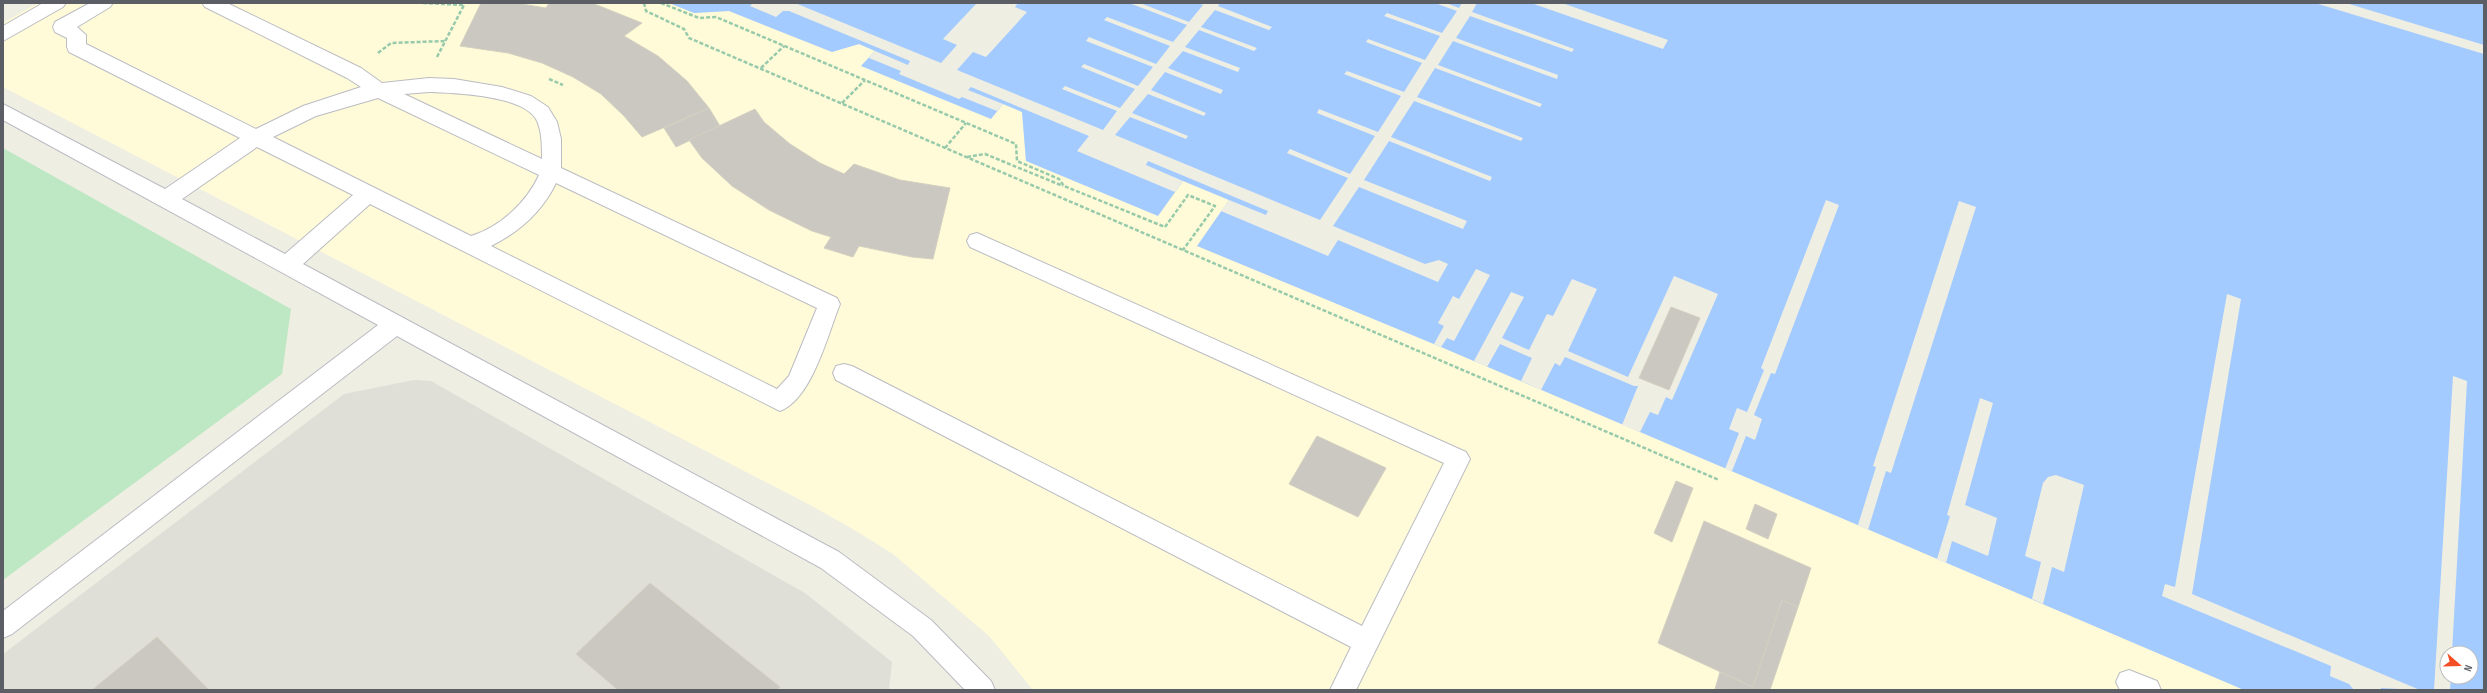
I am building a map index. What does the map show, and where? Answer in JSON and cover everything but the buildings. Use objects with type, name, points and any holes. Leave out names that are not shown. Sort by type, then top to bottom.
[{"type":"street","points":[[3,34],[56,3]]},
{"type":"street","points":[[104,3],[62,27],[77,35],[76,46],[780,401],[798,382],[829,304],[379,90],[354,72],[211,3]]},
{"type":"street","points":[[165,200],[257,138],[287,121],[319,108],[379,90],[436,84],[470,88],[522,100],[539,110],[547,122],[552,152],[550,171],[545,185],[520,216],[498,234],[483,242],[470,245]]},
{"type":"street","points":[[3,111],[830,560],[922,628],[982,690]]},
{"type":"street","points":[[286,266],[368,194]]},
{"type":"street","points":[[977,241],[1458,459],[1343,690]]},
{"type":"street","points":[[3,626],[395,325]]},
{"type":"street","points":[[844,373],[1367,642]]},
{"type":"path","points":[[423,3],[464,4],[436,59]]},
{"type":"path","points":[[644,3],[646,11],[684,29],[689,38],[1719,480]]},
{"type":"path","points":[[661,3],[699,18],[716,17],[1016,144],[1017,161],[1059,178],[1064,186]]},
{"type":"path","points":[[354,72],[390,43],[445,41]]},
{"type":"path","points":[[761,68],[784,46]]},
{"type":"path","points":[[544,78],[563,85]]},
{"type":"path","points":[[842,103],[865,80]]},
{"type":"path","points":[[945,148],[966,123]]},
{"type":"path","points":[[967,157],[985,154],[1165,227],[1188,195],[1215,206],[1183,250]]},
{"type":"shaded area","points":[[38,3],[669,3],[694,13],[729,11],[832,52],[859,44],[875,51],[861,66],[1003,104],[1022,112],[1026,161],[1175,192],[1183,181],[1229,200],[1198,246],[1441,347],[2244,690],[1033,690],[989,636],[893,554],[856,531],[812,506],[3,87],[3,23]]},
{"type":"shaded area","points":[[414,380],[431,381],[805,593],[892,662],[889,690],[3,690],[3,654],[344,394]]},
{"type":"green space","points":[[3,148],[291,309],[282,374],[3,580]]},
{"type":"water","points":[[669,3],[2484,3],[2484,690],[2244,690],[1441,347],[1197,246],[1229,200],[1183,181],[1158,216],[1026,161],[1022,112],[1003,104],[991,119],[861,66],[875,51],[859,44],[832,52],[729,11],[694,13]]},
{"type":"pier","points":[[753,3],[795,3],[941,63],[957,45],[943,39],[977,3],[1018,3],[1015,7],[1027,12],[986,57],[973,52],[957,70],[1103,130],[1117,111],[1062,89],[1065,86],[1120,108],[1135,89],[1081,67],[1084,64],[1138,86],[1153,67],[1086,41],[1089,37],[1156,64],[1170,46],[1104,20],[1107,17],[1173,42],[1187,25],[1129,3],[1140,3],[1189,22],[1203,5],[1198,3],[1220,3],[1218,6],[1272,27],[1269,30],[1215,10],[1201,27],[1257,48],[1254,51],[1199,30],[1185,47],[1240,68],[1238,72],[1183,51],[1168,68],[1223,90],[1221,94],[1165,72],[1151,90],[1206,113],[1204,116],[1148,94],[1132,113],[1188,136],[1186,139],[1130,117],[1115,135],[1320,220],[1348,178],[1287,153],[1290,149],[1350,174],[1375,136],[1317,113],[1319,109],[1378,132],[1401,96],[1344,74],[1347,71],[1404,92],[1422,63],[1366,42],[1368,39],[1425,60],[1440,36],[1384,16],[1387,13],[1442,33],[1457,11],[1435,3],[1446,3],[1459,8],[1462,3],[1477,3],[1472,12],[1574,49],[1572,52],[1470,16],[1456,38],[1558,75],[1557,79],[1453,41],[1438,65],[1542,104],[1540,107],[1435,68],[1417,97],[1523,138],[1521,141],[1414,101],[1391,137],[1492,177],[1490,181],[1389,141],[1364,180],[1467,221],[1463,229],[1359,187],[1333,226],[1425,264],[1439,260],[1448,264],[1438,282],[1338,240],[1328,256],[1221,211],[1229,200],[1266,215],[1268,211],[1148,161],[1146,165],[1183,181],[1175,192],[1077,151],[1089,136],[971,87],[968,90],[1003,104],[997,111],[962,97],[959,99],[899,74],[901,71],[869,58],[875,51],[908,65],[910,61],[789,11],[783,11],[776,17],[750,6]]},
{"type":"pier","points":[[1531,3],[1562,3],[1668,40],[1663,49]]},
{"type":"pier","points":[[2315,3],[2346,3],[2484,45],[2484,54]]},
{"type":"pier","points":[[1826,200],[1839,205],[1775,374],[1771,373],[1754,415],[1762,419],[1755,440],[1746,436],[1732,471],[1725,469],[1739,433],[1729,429],[1737,408],[1747,412],[1764,370],[1761,368]]},
{"type":"pier","points":[[1959,201],[1976,207],[1891,473],[1886,471],[1868,530],[1858,525],[1876,467],[1873,466]]},
{"type":"pier","points":[[1476,269],[1490,275],[1454,341],[1447,338],[1441,347],[1434,344],[1444,326],[1438,323],[1453,296],[1459,299]]},
{"type":"pier","points":[[1674,276],[1718,294],[1672,400],[1666,397],[1658,415],[1650,412],[1640,432],[1622,425],[1638,386],[1634,386],[1565,357],[1560,366],[1555,363],[1541,390],[1521,381],[1532,358],[1500,344],[1487,367],[1474,361],[1511,292],[1524,297],[1502,338],[1529,350],[1547,314],[1553,316],[1572,279],[1597,289],[1568,351],[1628,377]]},
{"type":"pier","points":[[2227,294],[2241,299],[2192,594],[2420,690],[2381,688],[2381,690],[2354,690],[2349,684],[2330,676],[2331,666],[2162,596],[2165,584],[2175,587]]},
{"type":"pier","points":[[2453,376],[2467,381],[2452,645],[2439,645],[2439,685],[2450,685],[2450,690],[2434,690]]},
{"type":"pier","points":[[1980,398],[1993,403],[1965,505],[1997,518],[1988,556],[1952,541],[1946,563],[1937,559],[1950,516],[1947,515]]},
{"type":"pier","points":[[2056,475],[2084,485],[2064,572],[2052,567],[2043,604],[2032,599],[2041,562],[2025,556],[2043,483],[2048,477]]}]
